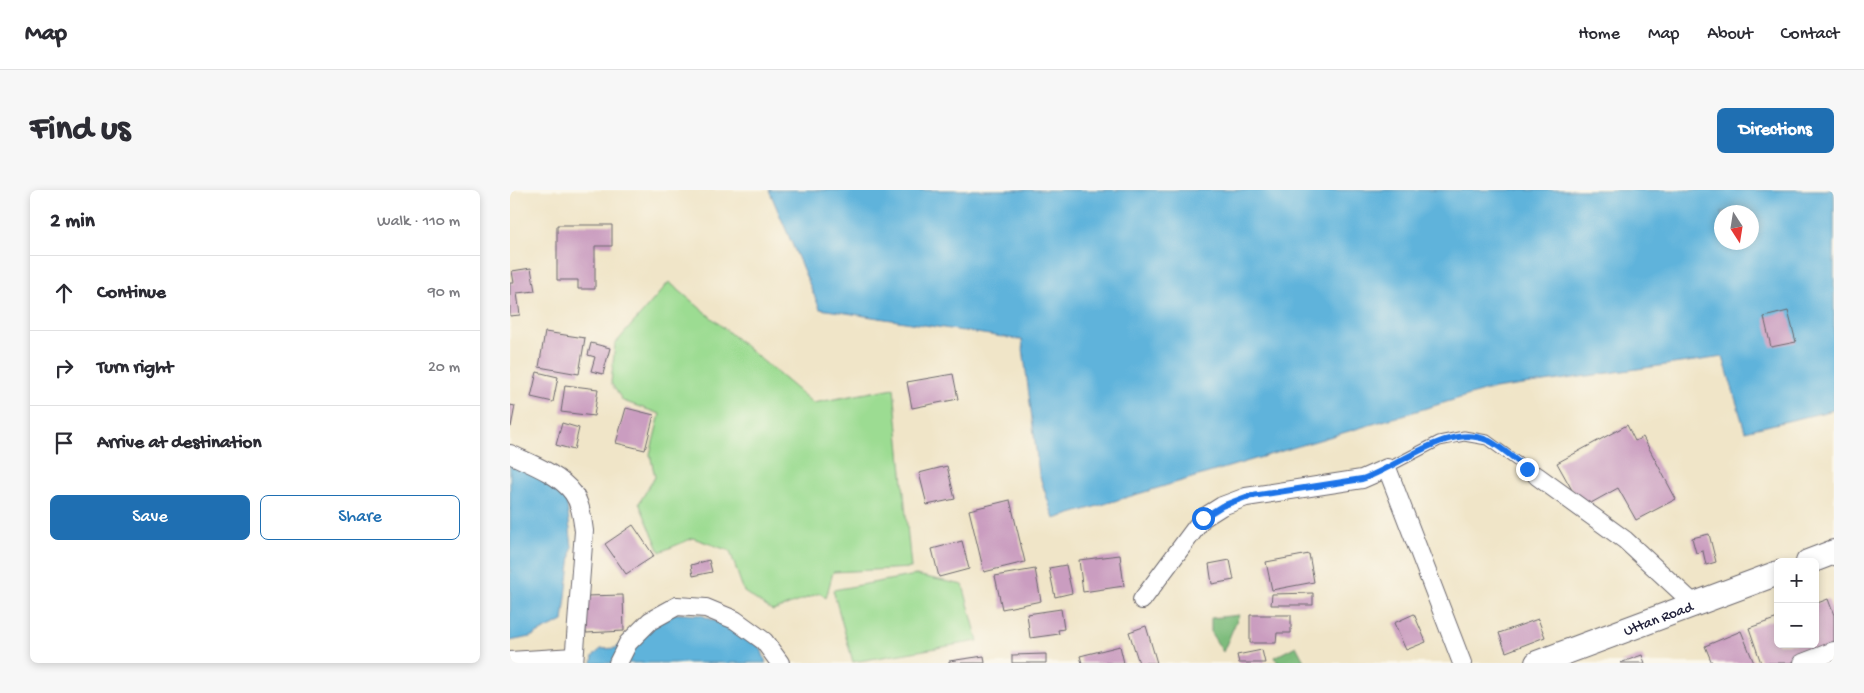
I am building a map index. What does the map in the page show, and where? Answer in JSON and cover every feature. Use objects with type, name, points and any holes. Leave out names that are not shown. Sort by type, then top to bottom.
[{"type":"main road","points":[[1818,558],[1834,552]]},
{"type":"main road","name":"Uttan Road","points":[[1537,663],[1774,574]]},
{"type":"street","points":[[510,454],[560,480],[573,493],[581,510],[584,531],[574,660],[510,661]]},
{"type":"street","points":[[1142,600],[1203,518],[1222,506],[1246,497],[1362,479],[1387,468],[1462,663]]},
{"type":"street","points":[[1537,476],[1625,540],[1694,604]]},
{"type":"street","points":[[618,663],[628,643],[650,621],[677,606],[706,608],[735,620],[764,641],[780,663]]},
{"type":"street","points":[[1803,663],[1834,651]]},
{"type":"lane","points":[[1387,468],[1439,441],[1464,436],[1487,440],[1537,476]]},
{"type":"green space","points":[[669,282],[813,403],[894,388],[911,568],[833,572],[826,598],[820,593],[773,611],[744,592],[730,551],[693,538],[660,552],[639,503],[655,477],[650,454],[660,414],[623,401],[611,383],[615,344]]},
{"type":"green space","points":[[916,575],[963,585],[978,641],[853,662],[833,590]]},
{"type":"green space","points":[[1239,615],[1223,652],[1211,633],[1211,618]]},
{"type":"green space","points":[[1296,646],[1305,663],[1278,663],[1275,657]]},
{"type":"water","points":[[769,190],[1834,190],[1834,410],[1745,431],[1723,357],[1487,390],[1054,519],[1039,474],[1022,340],[820,309]]},
{"type":"water","points":[[510,455],[556,483],[567,504],[572,547],[563,621],[530,637],[510,641]]},
{"type":"water","points":[[665,613],[701,615],[734,629],[761,648],[766,663],[592,663],[593,656],[601,649],[616,648],[640,621]]},
{"type":"building","points":[[557,225],[612,225],[612,246],[595,246],[595,289],[578,289],[578,280],[557,280]]},
{"type":"building","points":[[531,268],[535,291],[517,293],[520,315],[510,316],[510,283],[514,283],[512,271]]},
{"type":"building","points":[[1788,311],[1796,342],[1771,347],[1764,317]]},
{"type":"building","points":[[545,332],[585,338],[579,374],[539,367]]},
{"type":"building","points":[[591,343],[610,348],[603,374],[591,371],[595,357],[588,355]]},
{"type":"building","points":[[537,372],[558,377],[553,402],[531,397]]},
{"type":"building","points":[[953,374],[958,399],[912,408],[907,382]]},
{"type":"building","points":[[565,385],[598,389],[594,416],[561,412]]},
{"type":"building","points":[[510,405],[515,406],[511,427],[510,427]]},
{"type":"building","points":[[626,408],[654,415],[645,450],[616,443]]},
{"type":"building","points":[[562,423],[579,428],[574,450],[556,445]]},
{"type":"building","points":[[1627,425],[1635,441],[1643,437],[1676,499],[1636,520],[1618,488],[1582,508],[1557,463]]},
{"type":"building","points":[[947,466],[955,499],[927,505],[919,473]]},
{"type":"building","points":[[1010,500],[1025,562],[984,572],[969,510]]},
{"type":"building","points":[[633,525],[654,556],[626,574],[605,544]]},
{"type":"building","points":[[1709,534],[1716,562],[1706,565],[1703,551],[1696,553],[1692,538]]},
{"type":"building","points":[[962,541],[969,569],[939,577],[932,549]]},
{"type":"building","points":[[1309,554],[1314,582],[1272,590],[1266,562]]},
{"type":"building","points":[[1120,555],[1124,586],[1083,592],[1079,560]]},
{"type":"building","points":[[709,560],[712,572],[693,576],[691,565]]},
{"type":"building","points":[[1230,560],[1234,580],[1212,584],[1209,564]]},
{"type":"building","points":[[1066,565],[1072,593],[1055,597],[1049,568]]},
{"type":"building","points":[[1035,569],[1041,601],[1002,609],[995,576]]},
{"type":"building","points":[[1313,593],[1313,605],[1271,605],[1272,594]]},
{"type":"building","points":[[623,595],[624,631],[586,633],[585,596]]},
{"type":"building","points":[[1828,599],[1834,615],[1834,647],[1790,663],[1761,663],[1749,628],[1774,619],[1774,648],[1819,648],[1819,602]]},
{"type":"building","points":[[1061,609],[1064,629],[1058,630],[1059,634],[1030,638],[1027,614]]},
{"type":"building","points":[[1414,614],[1426,642],[1406,650],[1394,623]]},
{"type":"building","points":[[1250,615],[1291,615],[1291,633],[1277,633],[1276,643],[1250,643]]},
{"type":"building","points":[[1538,619],[1545,637],[1506,652],[1499,633]]},
{"type":"building","points":[[1146,626],[1157,663],[1139,663],[1129,632]]},
{"type":"building","points":[[1741,631],[1754,663],[1712,663],[1705,646]]},
{"type":"building","points":[[1120,646],[1124,663],[1082,663],[1080,656]]},
{"type":"building","points":[[1262,650],[1265,663],[1239,663],[1237,655]]},
{"type":"building","points":[[1046,654],[1046,663],[1012,663],[1012,655]]},
{"type":"building","points":[[1642,655],[1645,663],[1620,663]]},
{"type":"building","points":[[984,656],[985,663],[949,663],[949,661]]},
{"type":"route","points":[[1203,518],[1222,506],[1246,497],[1362,479],[1377,474],[1439,441],[1464,436],[1487,440],[1527,469]]}]
